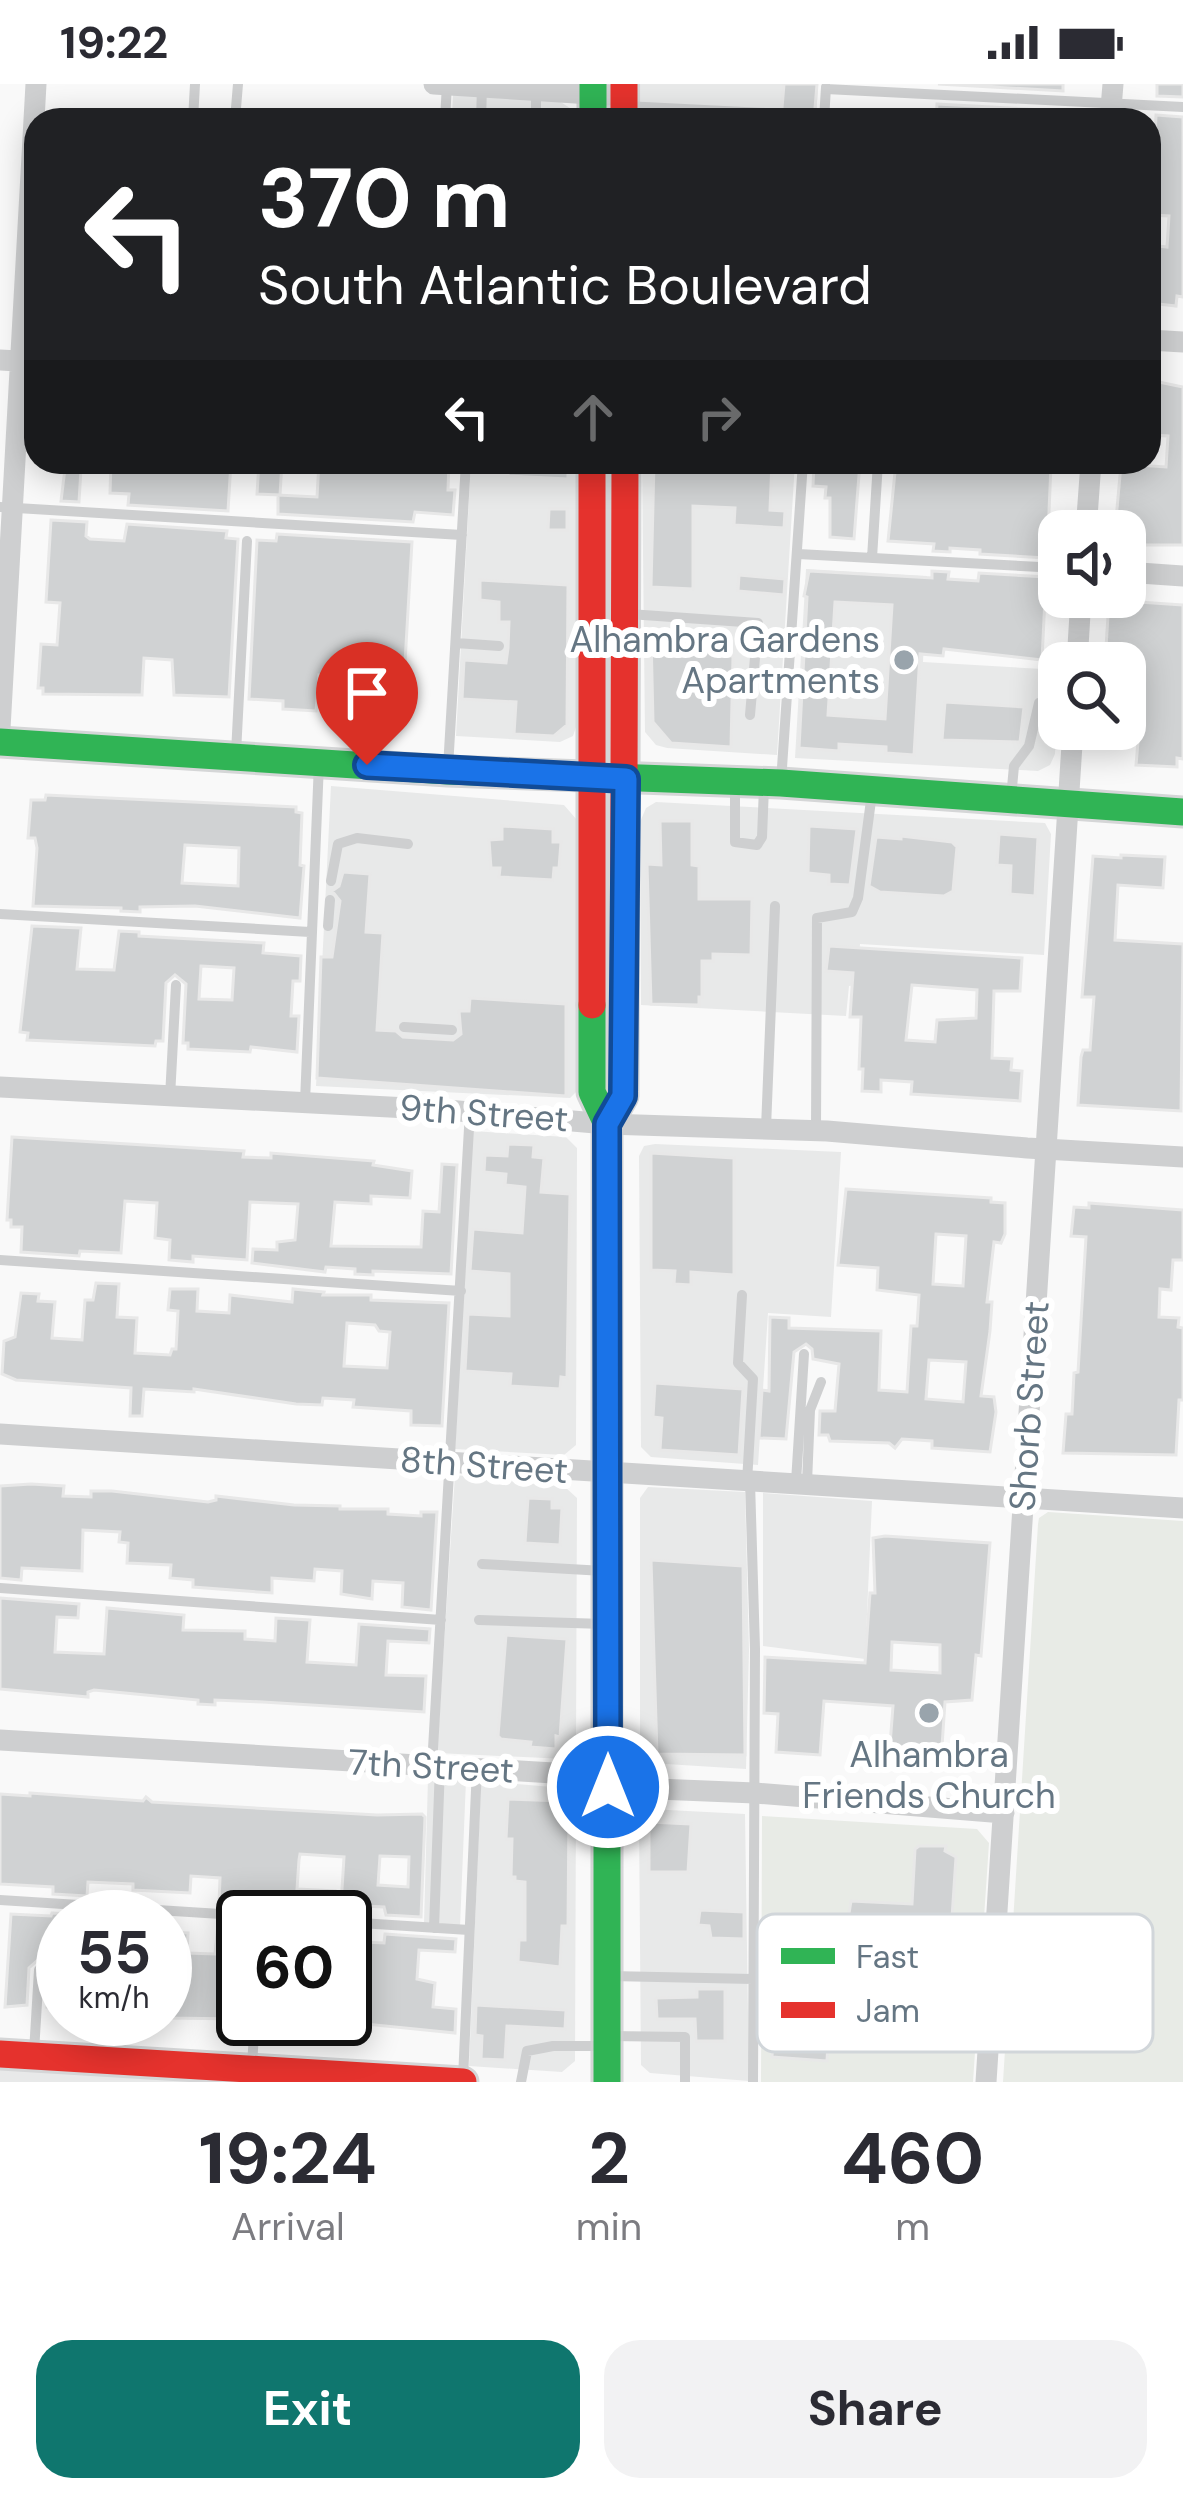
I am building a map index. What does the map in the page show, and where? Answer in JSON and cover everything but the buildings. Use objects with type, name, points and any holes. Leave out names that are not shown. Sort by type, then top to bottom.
[{"type":"main road","points":[[592,474],[592,1092],[607,1124],[607,2082]]},
{"type":"main road","points":[[607,1124],[623,1096],[625,474]]},
{"type":"main road","points":[[0,742],[448,771],[772,783],[1183,812]]},
{"type":"main road","points":[[0,2054],[463,2082]]},
{"type":"street","points":[[434,84],[536,87],[624,101]]},
{"type":"street","points":[[0,729],[6,508],[24,284]]},
{"type":"street","points":[[1087,510],[1089,474]]},
{"type":"street","points":[[1146,573],[1183,576]]},
{"type":"street","name":"Shorb Street","points":[[997,1914],[1071,750]]},
{"type":"street","name":"9th Street","points":[[0,1087],[470,1112],[607,1124],[766,1127],[1183,1157]]},
{"type":"street","name":"8th Street","points":[[0,1434],[1183,1508]]},
{"type":"street","name":"7th Street","points":[[0,1740],[570,1774],[608,1787],[755,1793],[1004,1814]]},
{"type":"street","name":"Shorb Street","points":[[986,2082],[988,2052]]},
{"type":"lane","points":[[826,86],[1183,107]]},
{"type":"lane","points":[[624,101],[706,108]]},
{"type":"lane","points":[[448,771],[465,474]]},
{"type":"lane","points":[[735,783],[734,838],[740,845],[757,845],[772,783],[802,474]]},
{"type":"lane","points":[[872,558],[877,474]]},
{"type":"lane","points":[[6,508],[462,535]]},
{"type":"lane","points":[[236,756],[247,541]]},
{"type":"lane","points":[[798,554],[1038,567]]},
{"type":"lane","points":[[626,614],[758,623],[750,715]]},
{"type":"lane","points":[[456,644],[499,646]]},
{"type":"lane","points":[[1010,801],[1014,766],[1029,746],[1038,705]]},
{"type":"lane","points":[[304,1102],[319,761]]},
{"type":"lane","points":[[816,1130],[817,918],[852,911],[859,898],[872,790]]},
{"type":"lane","points":[[331,881],[338,844],[357,838],[408,844]]},
{"type":"lane","points":[[328,926],[330,900]]},
{"type":"lane","points":[[766,1127],[775,906]]},
{"type":"lane","points":[[0,914],[310,932]]},
{"type":"lane","points":[[170,1096],[176,985]]},
{"type":"lane","points":[[404,1027],[452,1030]]},
{"type":"lane","points":[[434,1928],[441,1620],[470,1112]]},
{"type":"lane","points":[[0,1260],[461,1291]]},
{"type":"lane","points":[[742,1295],[738,1364],[753,1379],[749,1482],[755,1793],[753,2082]]},
{"type":"lane","points":[[801,1483],[804,1354]]},
{"type":"lane","points":[[801,1483],[810,1410],[821,1382]]},
{"type":"lane","points":[[482,1564],[607,1571]]},
{"type":"lane","points":[[0,1588],[441,1620]]},
{"type":"lane","points":[[478,1620],[608,1624]]},
{"type":"lane","points":[[463,2082],[477,1768]]},
{"type":"lane","points":[[0,1900],[216,1914]]},
{"type":"lane","points":[[372,1924],[470,1930]]},
{"type":"lane","points":[[607,1976],[753,1979]]},
{"type":"lane","points":[[34,2056],[36,2022]]},
{"type":"lane","points":[[521,2082],[527,2051],[685,2037],[685,2082]]},
{"type":"lane","points":[[251,2068],[253,2046]]},
{"type":"shaded area","points":[[641,84],[818,84],[817,108],[641,108]]},
{"type":"shaded area","points":[[453,95],[559,101],[570,108],[452,108]]},
{"type":"shaded area","points":[[470,474],[577,474],[573,736],[560,742],[456,736]]},
{"type":"shaded area","points":[[642,474],[794,474],[777,755],[667,748],[656,745],[645,732]]},
{"type":"shaded area","points":[[806,569],[927,576],[923,662],[1038,669],[1038,750],[1055,750],[1050,765],[1038,771],[795,758]]},
{"type":"shaded area","points":[[331,786],[564,805],[577,820],[577,1091],[570,1098],[316,1086]]},
{"type":"shaded area","points":[[656,802],[1045,823],[1051,834],[1044,955],[860,944],[857,985],[849,986],[846,1016],[641,1005],[640,822],[646,808]]},
{"type":"shaded area","points":[[473,1131],[566,1137],[577,1148],[576,1445],[564,1455],[455,1449]]},
{"type":"shaded area","points":[[644,1146],[841,1152],[831,1317],[768,1313],[758,1465],[651,1457],[641,1447],[639,1156]]},
{"type":"shaded area","points":[[455,1475],[565,1487],[577,1498],[576,1748],[565,1759],[437,1753]]},
{"type":"shaded area","points":[[648,1487],[745,1492],[746,1769],[650,1763],[640,1755],[640,1498]]},
{"type":"shaded area","points":[[763,1493],[872,1501],[865,1659],[763,1646]]},
{"type":"shaded area","points":[[1048,1512],[1183,1521],[1183,2082],[1003,2082],[1005,2052],[1153,2052],[1153,1914],[1014,1914],[1039,1518]]},
{"type":"shaded area","points":[[428,1778],[466,1780],[460,1926],[424,1923]]},
{"type":"shaded area","points":[[481,1781],[564,1788],[576,1798],[575,2061],[562,2072],[469,2066]]},
{"type":"shaded area","points":[[649,1809],[745,1814],[749,2081],[650,2073],[641,2065],[639,1819]]},
{"type":"shaded area","points":[[762,1816],[977,1829],[989,1843],[984,1914],[762,1914]]},
{"type":"shaded area","points":[[761,2052],[975,2052],[973,2082],[761,2082]]},
{"type":"shaded area","points":[[0,2068],[242,2082],[0,2082]]},
{"type":"traffic: fast","points":[[593,84],[593,108]]},
{"type":"traffic: fast","points":[[0,742],[448,771],[781,783],[1183,812]]},
{"type":"traffic: fast","points":[[592,1005],[592,1092],[607,1124],[607,2082]]},
{"type":"traffic: jam","points":[[624,84],[624,108]]},
{"type":"traffic: jam","points":[[592,474],[592,1005]]},
{"type":"traffic: jam","points":[[607,1124],[623,1096],[625,474]]},
{"type":"traffic: jam","points":[[0,2054],[463,2082]]},
{"type":"place","name":"Alhambra Gardens Apartments","points":[[904,660]]},
{"type":"place","name":"Alhambra Friends Church","points":[[929,1713]]},
{"type":"route","points":[[367,765],[626,779],[623,1096],[607,1124],[608,1787]]}]
